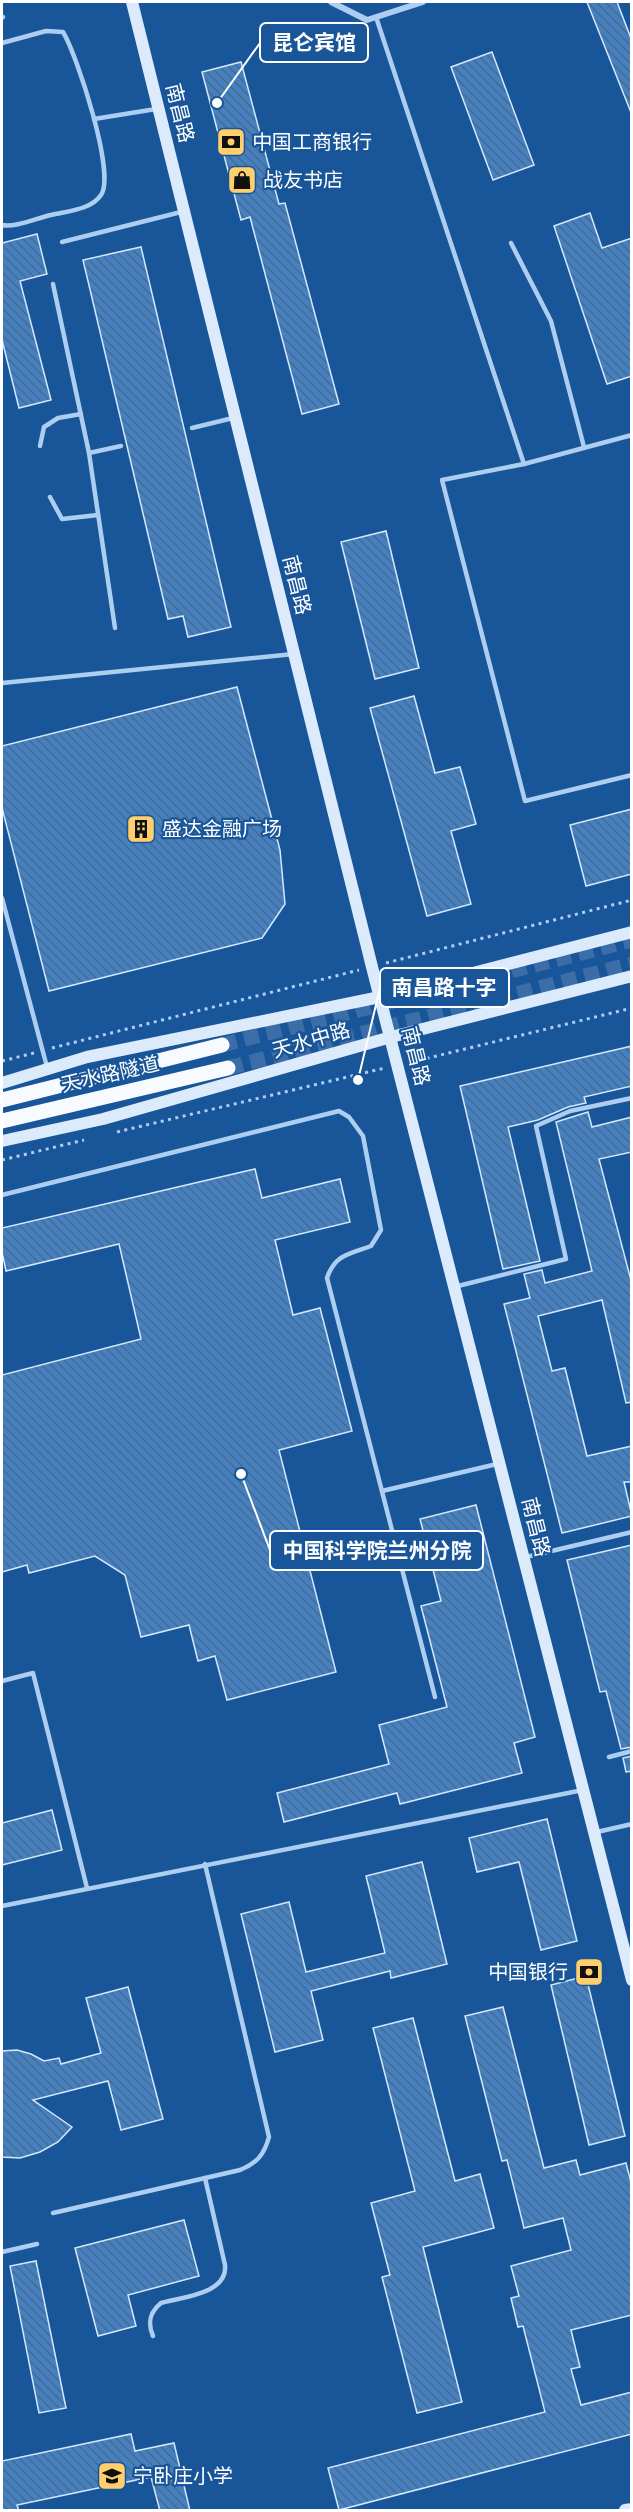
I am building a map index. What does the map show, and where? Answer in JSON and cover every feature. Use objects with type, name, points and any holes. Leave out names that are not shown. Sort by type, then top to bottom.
[{"type":"main road","name":"南昌路","points":[[132,2],[372,967],[632,1980]]},
{"type":"main road","name":"天水中路","points":[[2,1083],[87,1057],[380,997],[632,932]]},
{"type":"main road","name":"天水中路","points":[[2,1141],[104,1119],[391,1037],[632,976]]},
{"type":"main road","name":"天水路隧道","points":[[2,1100],[222,1045]]},
{"type":"main road","name":"天水路隧道","points":[[2,1121],[228,1068]]},
{"type":"main road","points":[[626,2511],[632,2509]]},
{"type":"street","points":[[332,2],[367,20],[423,2]]},
{"type":"lane","points":[[376,17],[524,464]]},
{"type":"lane","points":[[2,43],[46,31],[63,32],[72,47],[94,119],[107,181],[101,195],[90,206],[2,225]]},
{"type":"lane","points":[[94,119],[159,109]]},
{"type":"lane","points":[[62,242],[184,211]]},
{"type":"lane","points":[[511,243],[552,321],[584,447]]},
{"type":"lane","points":[[53,284],[89,453],[115,628]]},
{"type":"lane","points":[[40,446],[44,427],[58,418],[81,414]]},
{"type":"lane","points":[[192,428],[236,418]]},
{"type":"lane","points":[[632,435],[524,464],[442,480],[525,801],[632,775]]},
{"type":"lane","points":[[89,453],[122,446]]},
{"type":"lane","points":[[50,497],[62,519],[98,515]]},
{"type":"lane","points":[[2,683],[294,654]]},
{"type":"lane","points":[[2,898],[47,1069]]},
{"type":"lane","points":[[454,1287],[566,1259],[536,1126],[570,1111],[632,1098]]},
{"type":"lane","points":[[2,1195],[339,1112],[349,1117],[363,1136],[381,1230],[371,1246],[341,1256],[335,1262],[327,1278],[435,1697]]},
{"type":"lane","points":[[382,1491],[500,1463]]},
{"type":"lane","points":[[524,1558],[632,1532]]},
{"type":"lane","points":[[2,1681],[33,1673],[87,1888]]},
{"type":"lane","points":[[609,1757],[632,1752]]},
{"type":"lane","points":[[2,1906],[583,1790]]},
{"type":"lane","points":[[594,1833],[632,1824]]},
{"type":"lane","points":[[53,2212],[251,2166],[260,2158],[269,2137],[206,1864]]},
{"type":"lane","points":[[153,2336],[150,2329],[151,2314],[161,2303],[212,2288],[225,2277],[225,2265],[205,2178]]},
{"type":"lane","points":[[2,2252],[37,2244]]},
{"type":"path","points":[[2,1061],[632,900]]},
{"type":"path","points":[[106,1135],[632,1008]]},
{"type":"path","points":[[2,1160],[95,1138]]},
{"type":"building","points":[[587,2],[617,2],[632,41],[632,115]]},
{"type":"building","points":[[492,52],[534,165],[493,180],[451,67]]},
{"type":"building","points":[[241,62],[279,204],[285,203],[339,404],[302,414],[250,217],[241,220],[202,72]]},
{"type":"building","points":[[590,213],[602,248],[632,238],[632,376],[607,384],[554,226]]},
{"type":"building","points":[[37,234],[47,274],[20,281],[51,400],[19,408],[2,340],[2,243]]},
{"type":"building","points":[[141,247],[231,627],[188,637],[183,616],[168,619],[83,260]]},
{"type":"building","points":[[386,531],[419,668],[375,679],[341,542]]},
{"type":"building","name":"盛达金融广场","points":[[237,687],[280,850],[285,904],[262,938],[49,991],[2,808],[2,746]]},
{"type":"building","points":[[414,696],[435,773],[460,767],[476,824],[451,831],[471,904],[427,916],[370,708]]},
{"type":"building","points":[[632,809],[632,874],[586,886],[570,825]]},
{"type":"building","points":[[632,1046],[632,1086],[584,1097],[586,1103],[568,1107],[538,1120],[508,1127],[540,1261],[503,1269],[460,1086]]},
{"type":"building","points":[[588,1112],[592,1127],[632,1117],[632,1152],[599,1159],[632,1284],[632,1402],[626,1403],[602,1300],[538,1316],[552,1371],[565,1368],[587,1456],[632,1446],[632,1482],[624,1482],[632,1516],[562,1533],[504,1304],[530,1298],[524,1274],[542,1270],[545,1283],[592,1271],[556,1122]]},
{"type":"building","points":[[255,1169],[262,1198],[340,1179],[350,1222],[275,1240],[293,1315],[320,1308],[352,1431],[279,1450],[336,1672],[227,1700],[215,1656],[198,1661],[189,1625],[141,1637],[125,1575],[95,1556],[29,1573],[27,1565],[2,1572],[2,1375],[141,1339],[119,1244],[6,1271],[2,1252],[2,1228]]},
{"type":"building","points":[[476,1505],[535,1737],[514,1743],[522,1773],[400,1804],[397,1793],[284,1822],[277,1793],[389,1764],[379,1725],[447,1707],[421,1606],[441,1601],[420,1519]]},
{"type":"building","points":[[632,1545],[632,1747],[621,1749],[606,1691],[600,1692],[567,1560]]},
{"type":"building","points":[[632,1756],[632,1771],[626,1772],[623,1758]]},
{"type":"building","points":[[52,1810],[62,1850],[2,1865],[2,1823]]},
{"type":"building","points":[[547,1819],[577,1941],[541,1950],[519,1862],[477,1872],[469,1838]]},
{"type":"building","points":[[422,1862],[447,1964],[391,1978],[390,1971],[311,1991],[323,2040],[275,2052],[241,1914],[289,1902],[306,1972],[385,1953],[366,1876]]},
{"type":"building","points":[[586,1976],[625,2136],[589,2145],[551,1985]]},
{"type":"building","points":[[128,1987],[163,2119],[121,2130],[108,2081],[33,2100],[72,2127],[58,2142],[40,2152],[20,2158],[2,2157],[2,2051],[17,2050],[44,2061],[59,2058],[61,2064],[101,2053],[86,1998]]},
{"type":"building","points":[[503,2007],[544,2168],[576,2160],[580,2175],[626,2163],[632,2186],[632,2315],[571,2330],[580,2367],[571,2369],[581,2405],[632,2392],[632,2434],[339,2510],[328,2468],[545,2412],[523,2326],[518,2327],[511,2298],[519,2296],[511,2266],[571,2250],[563,2218],[524,2228],[507,2160],[502,2161],[465,2016]]},
{"type":"building","points":[[413,2018],[455,2181],[480,2174],[494,2228],[423,2247],[462,2402],[417,2413],[382,2277],[390,2275],[371,2203],[415,2191],[373,2028]]},
{"type":"building","points":[[184,2220],[199,2276],[128,2295],[136,2326],[98,2336],[75,2248]]},
{"type":"building","points":[[36,2261],[66,2408],[39,2413],[10,2266]]},
{"type":"building","points":[[131,2434],[135,2451],[174,2443],[190,2511],[160,2511],[151,2477],[17,2505],[19,2511],[2,2511],[2,2461]]},
{"type":"tunnel","points":[[222,1045],[632,940]]},
{"type":"tunnel","points":[[228,1068],[632,964]]},
{"type":"place","name":"昆仑宾馆","points":[[217,103]]},
{"type":"place","name":"中国工商银行","points":[[231,142]]},
{"type":"place","name":"战友书店","points":[[242,180]]},
{"type":"place","name":"盛达金融广场","points":[[141,829]]},
{"type":"place","name":"南昌路十字","points":[[358,1080]]},
{"type":"place","name":"中国科学院兰州分院","points":[[241,1474]]},
{"type":"place","name":"中国银行","points":[[589,1972]]},
{"type":"place","name":"宁卧庄小学","points":[[112,2476]]}]
